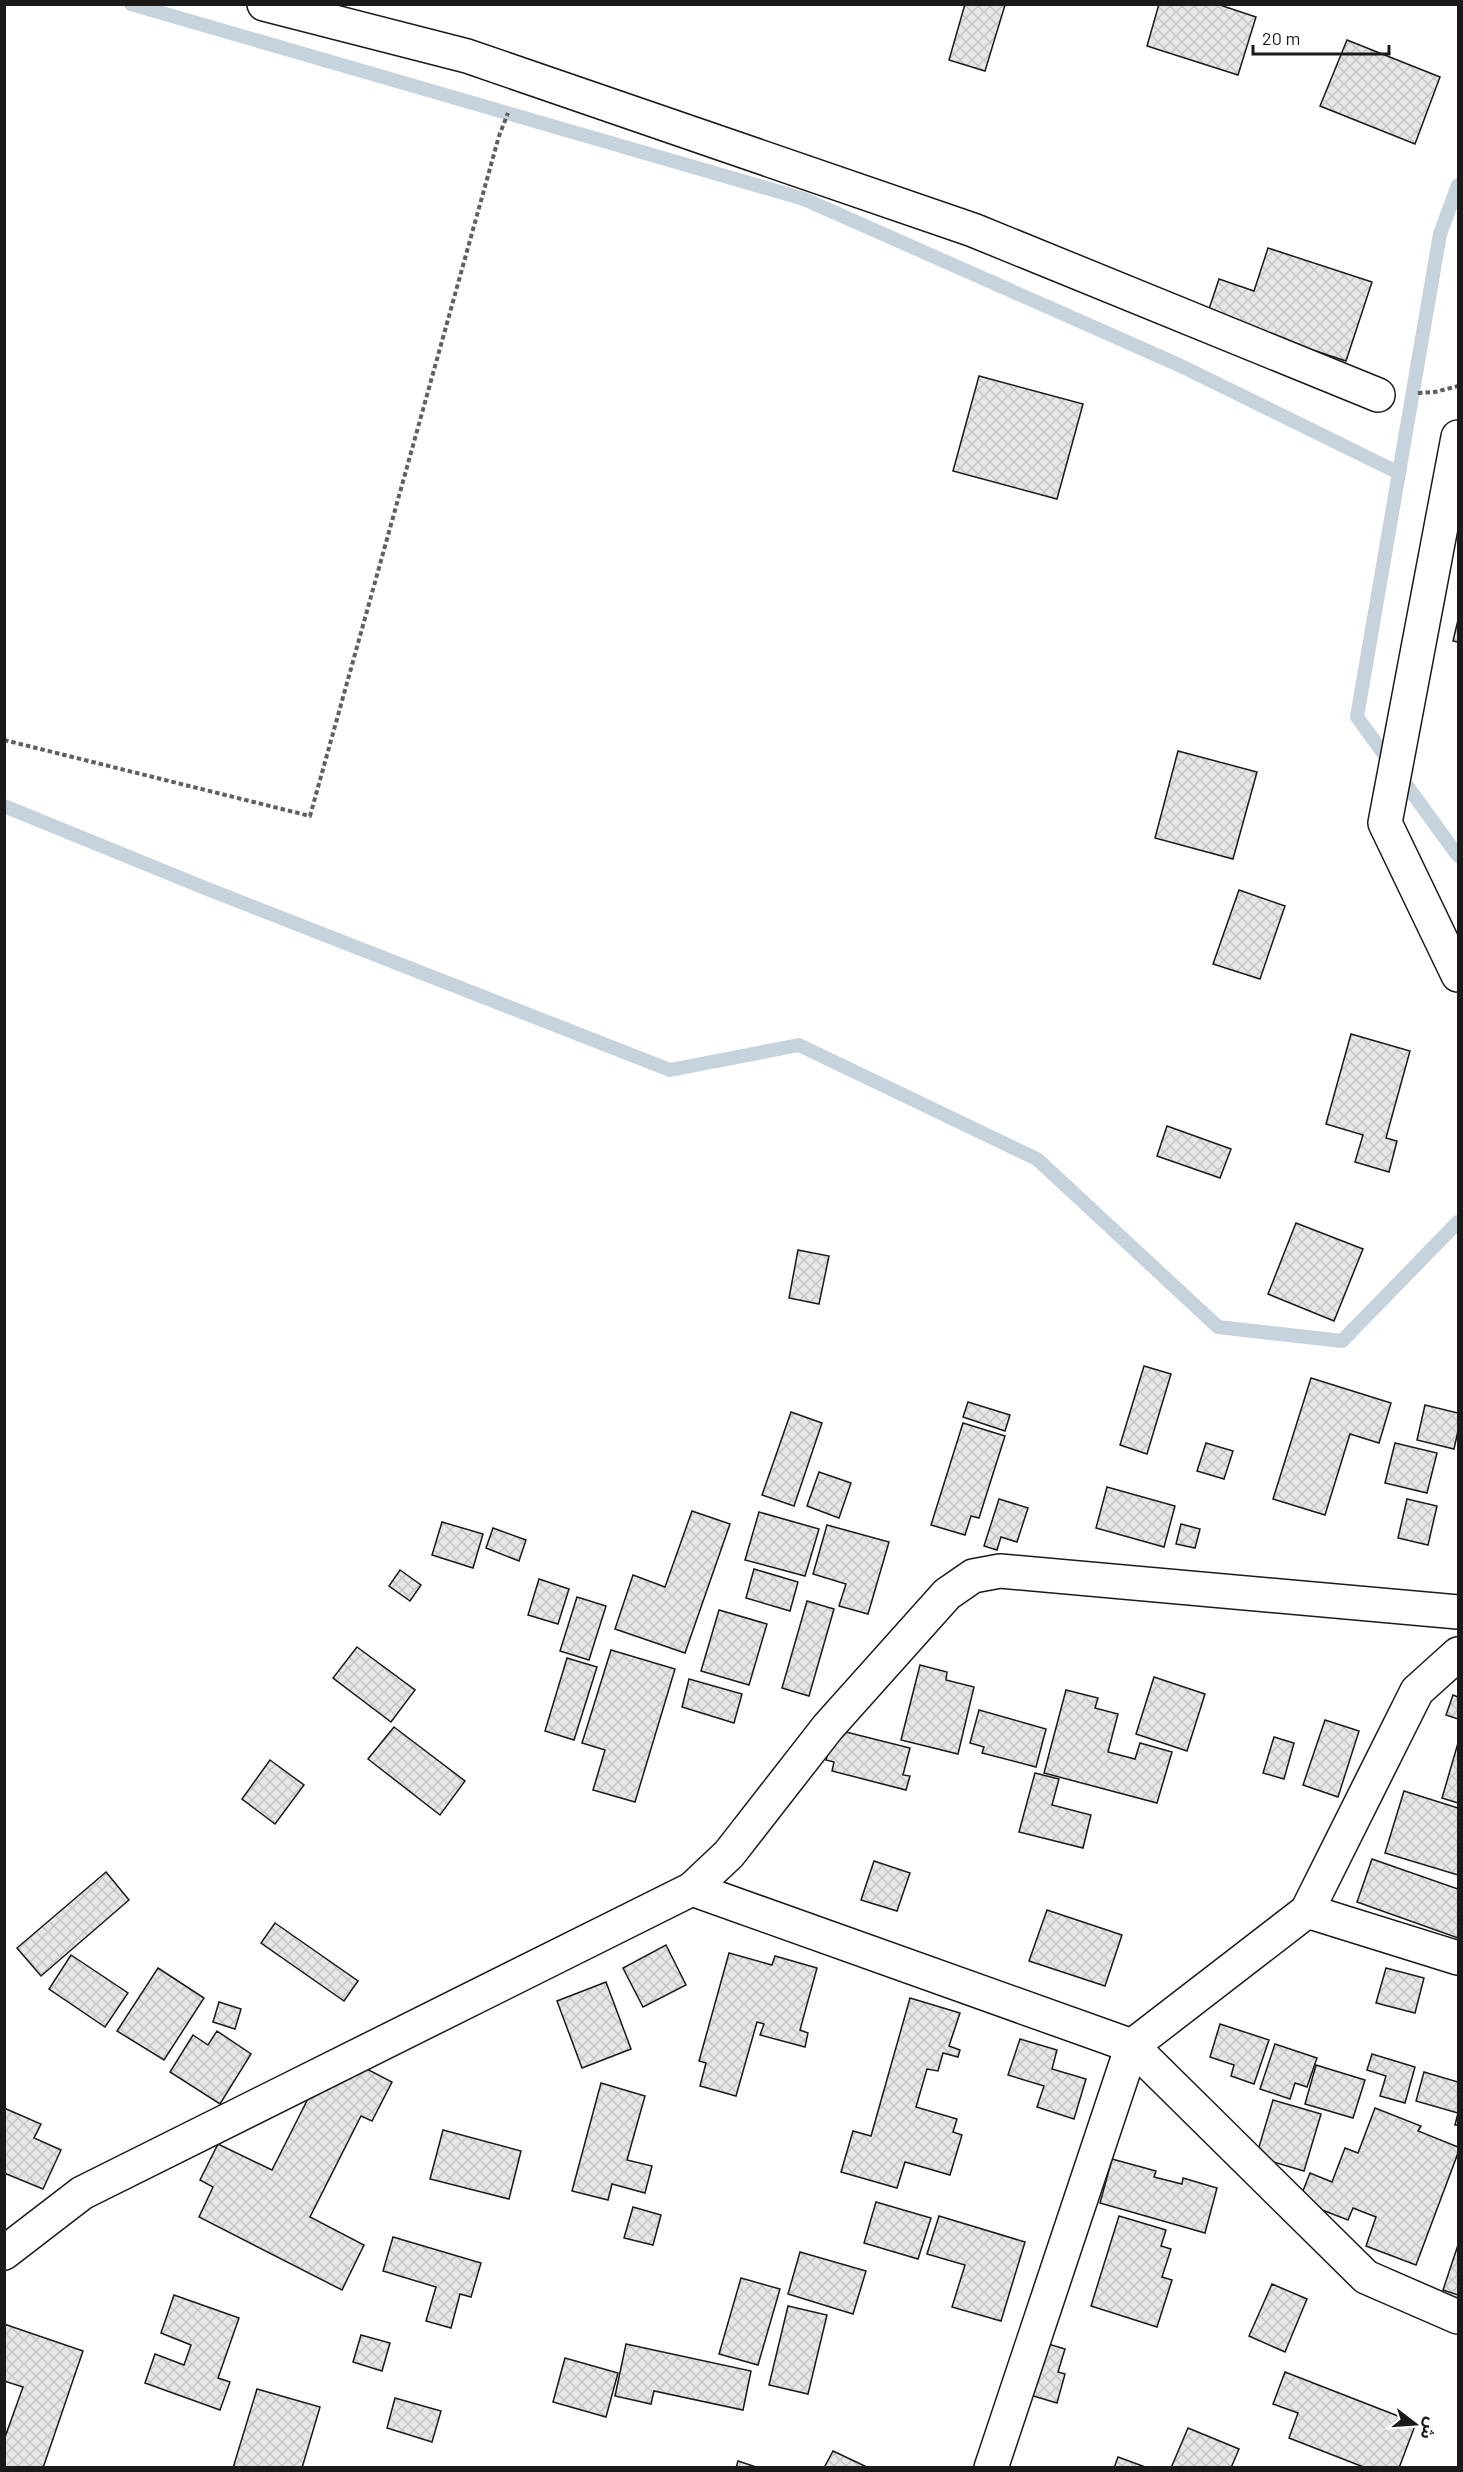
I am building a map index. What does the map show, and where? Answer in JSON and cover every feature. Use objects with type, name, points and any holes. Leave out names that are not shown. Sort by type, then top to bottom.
[{"type":"street","points":[[264,4],[467,56],[973,231],[1378,395]]},
{"type":"street","points":[[1458,437],[1385,823],[1458,975]]},
{"type":"street","points":[[4,2253],[82,2193],[692,1889],[729,1854],[828,1727],[947,1594],[973,1576],[1000,1571],[1458,1612]]},
{"type":"street","points":[[991,2468],[1132,2046],[1307,1911],[1417,1691],[1458,1654]]},
{"type":"street","points":[[692,1889],[1132,2046],[1366,2277],[1458,2317]]},
{"type":"street","points":[[1307,1911],[1458,1958]]},
{"type":"path","points":[[4,740],[310,816],[499,136]]},
{"type":"path","points":[[1435,392],[1458,386]]},
{"type":"building","points":[[965,4],[1005,5],[985,71],[949,60]]},
{"type":"building","points":[[1159,4],[1217,4],[1256,17],[1238,75],[1147,46]]},
{"type":"building","points":[[1347,40],[1440,77],[1415,144],[1320,106]]},
{"type":"building","points":[[1268,248],[1372,282],[1346,361],[1207,315],[1219,279],[1254,291]]},
{"type":"building","points":[[979,376],[1083,404],[1057,499],[953,471]]},
{"type":"building","points":[[1458,620],[1458,642],[1453,641]]},
{"type":"building","points":[[1178,751],[1257,772],[1233,859],[1155,838]]},
{"type":"building","points":[[1239,890],[1285,906],[1260,979],[1213,964]]},
{"type":"building","points":[[1351,1034],[1410,1051],[1386,1138],[1397,1141],[1389,1172],[1355,1162],[1363,1135],[1326,1124]]},
{"type":"building","points":[[1167,1126],[1231,1149],[1220,1178],[1157,1156]]},
{"type":"building","points":[[1296,1223],[1363,1249],[1334,1321],[1268,1294]]},
{"type":"building","points":[[798,1250],[829,1256],[819,1304],[789,1298]]},
{"type":"building","points":[[1144,1366],[1171,1374],[1147,1454],[1120,1445]]},
{"type":"building","points":[[1311,1378],[1391,1403],[1379,1443],[1350,1434],[1325,1515],[1273,1499]]},
{"type":"building","points":[[968,1402],[1010,1415],[1005,1431],[963,1417]]},
{"type":"building","points":[[1425,1405],[1458,1413],[1458,1431],[1454,1449],[1417,1440]]},
{"type":"building","points":[[791,1412],[822,1423],[794,1506],[762,1495]]},
{"type":"building","points":[[963,1423],[1005,1436],[979,1518],[971,1516],[965,1535],[931,1525]]},
{"type":"building","points":[[1206,1443],[1233,1451],[1224,1479],[1197,1471]]},
{"type":"building","points":[[1395,1443],[1437,1453],[1427,1493],[1385,1483]]},
{"type":"building","points":[[819,1472],[851,1483],[839,1518],[807,1506]]},
{"type":"building","points":[[1107,1487],[1175,1506],[1164,1547],[1096,1528]]},
{"type":"building","points":[[999,1499],[1028,1508],[1017,1542],[1001,1537],[997,1550],[984,1546]]},
{"type":"building","points":[[1407,1499],[1437,1506],[1428,1545],[1398,1538]]},
{"type":"building","points":[[692,1511],[730,1524],[685,1653],[615,1629],[633,1575],[665,1587]]},
{"type":"building","points":[[759,1512],[819,1529],[805,1576],[745,1560]]},
{"type":"building","points":[[442,1522],[483,1534],[473,1568],[432,1555]]},
{"type":"building","points":[[1181,1524],[1200,1529],[1195,1548],[1176,1544]]},
{"type":"building","points":[[827,1525],[889,1542],[868,1614],[839,1606],[846,1584],[813,1574]]},
{"type":"building","points":[[493,1528],[526,1540],[519,1561],[486,1548]]},
{"type":"building","points":[[754,1569],[798,1582],[790,1611],[746,1598]]},
{"type":"building","points":[[400,1570],[421,1585],[410,1601],[389,1586]]},
{"type":"building","points":[[539,1579],[569,1589],[558,1624],[528,1615]]},
{"type":"building","points":[[577,1597],[606,1606],[589,1660],[560,1651]]},
{"type":"building","points":[[807,1601],[834,1609],[809,1696],[782,1688]]},
{"type":"building","points":[[719,1610],[767,1624],[749,1685],[701,1671]]},
{"type":"building","points":[[357,1647],[415,1690],[391,1722],[333,1678]]},
{"type":"building","points":[[611,1650],[675,1669],[635,1802],[593,1790],[605,1750],[582,1743]]},
{"type":"building","points":[[567,1658],[597,1667],[574,1740],[545,1731]]},
{"type":"building","points":[[920,1665],[947,1672],[946,1680],[974,1687],[958,1754],[901,1740]]},
{"type":"building","points":[[1154,1677],[1205,1694],[1187,1751],[1136,1734]]},
{"type":"building","points":[[689,1679],[742,1694],[734,1723],[682,1707]]},
{"type":"building","points":[[1066,1690],[1098,1698],[1095,1708],[1118,1714],[1108,1752],[1135,1759],[1140,1743],[1172,1752],[1157,1803],[1044,1773]]},
{"type":"building","points":[[1453,1695],[1458,1697],[1458,1719],[1446,1715]]},
{"type":"building","points":[[979,1710],[1046,1729],[1036,1767],[982,1753],[984,1747],[970,1743]]},
{"type":"building","points":[[1325,1720],[1359,1731],[1338,1797],[1303,1785]]},
{"type":"building","points":[[394,1727],[465,1781],[440,1815],[368,1759]]},
{"type":"building","points":[[834,1729],[910,1748],[903,1775],[910,1776],[906,1790],[832,1771],[834,1762],[826,1760]]},
{"type":"building","points":[[1274,1737],[1294,1743],[1284,1779],[1263,1773]]},
{"type":"building","points":[[1458,1743],[1458,1803],[1442,1798]]},
{"type":"building","points":[[270,1760],[304,1785],[275,1824],[242,1799]]},
{"type":"building","points":[[1035,1773],[1059,1779],[1052,1805],[1091,1815],[1083,1848],[1019,1832]]},
{"type":"building","points":[[1404,1791],[1458,1808],[1458,1875],[1385,1853]]},
{"type":"building","points":[[1372,1859],[1458,1889],[1458,1938],[1357,1902]]},
{"type":"building","points":[[874,1861],[910,1873],[897,1911],[861,1900]]},
{"type":"building","points":[[106,1872],[129,1900],[41,1976],[17,1948]]},
{"type":"building","points":[[1047,1910],[1122,1935],[1105,1986],[1029,1961]]},
{"type":"building","points":[[275,1923],[358,1981],[344,2001],[261,1943]]},
{"type":"building","points":[[666,1945],[686,1985],[643,2007],[623,1968]]},
{"type":"building","points":[[729,1953],[772,1965],[775,1956],[817,1968],[800,2030],[808,2033],[805,2047],[760,2035],[764,2024],[757,2022],[736,2096],[700,2086],[706,2063],[699,2061]]},
{"type":"building","points":[[71,1955],[128,1993],[105,2027],[49,1989]]},
{"type":"building","points":[[158,1968],[204,1998],[164,2060],[117,2031]]},
{"type":"building","points":[[1386,1968],[1424,1978],[1415,2013],[1376,2003]]},
{"type":"building","points":[[606,1982],[631,2049],[582,2068],[557,2001]]},
{"type":"building","points":[[910,1998],[960,2013],[949,2046],[960,2050],[958,2057],[943,2053],[938,2071],[927,2069],[916,2107],[957,2119],[953,2132],[962,2135],[950,2175],[905,2162],[897,2188],[841,2172],[853,2131],[871,2136]]},
{"type":"building","points":[[219,2002],[241,2009],[235,2029],[213,2022]]},
{"type":"building","points":[[1220,2024],[1269,2040],[1254,2084],[1231,2076],[1234,2065],[1210,2057]]},
{"type":"building","points":[[217,2031],[251,2054],[220,2104],[170,2072],[193,2035],[208,2045]]},
{"type":"building","points":[[1020,2039],[1057,2050],[1052,2069],[1086,2079],[1074,2119],[1037,2107],[1044,2086],[1008,2075]]},
{"type":"building","points":[[1275,2044],[1317,2058],[1307,2087],[1295,2083],[1290,2099],[1260,2089]]},
{"type":"building","points":[[332,2051],[392,2082],[372,2121],[361,2116],[310,2217],[364,2245],[342,2290],[199,2217],[213,2187],[200,2180],[218,2144],[272,2170]]},
{"type":"building","points":[[1372,2054],[1415,2067],[1405,2103],[1380,2096],[1386,2076],[1367,2070]]},
{"type":"building","points":[[1316,2065],[1365,2080],[1353,2118],[1305,2104]]},
{"type":"building","points":[[1424,2072],[1458,2082],[1458,2113],[1416,2101]]},
{"type":"building","points":[[601,2083],[645,2096],[627,2160],[652,2166],[645,2193],[612,2184],[608,2200],[572,2191]]},
{"type":"building","points":[[1273,2100],[1321,2114],[1304,2171],[1256,2157]]},
{"type":"building","points":[[4,2108],[41,2124],[34,2138],[61,2150],[43,2189],[4,2173]]},
{"type":"building","points":[[1375,2108],[1421,2126],[1418,2131],[1458,2147],[1458,2153],[1416,2265],[1366,2246],[1376,2217],[1353,2208],[1348,2220],[1299,2201],[1310,2173],[1332,2182],[1345,2148],[1358,2153]]},
{"type":"building","points":[[443,2130],[521,2151],[509,2199],[430,2179]]},
{"type":"building","points":[[1112,2159],[1156,2171],[1154,2177],[1182,2184],[1183,2178],[1217,2188],[1205,2233],[1100,2203]]},
{"type":"building","points":[[876,2202],[931,2218],[918,2259],[864,2243]]},
{"type":"building","points":[[633,2207],[661,2215],[653,2245],[624,2238]]},
{"type":"building","points":[[939,2216],[1025,2242],[1001,2321],[952,2307],[965,2265],[927,2254]]},
{"type":"building","points":[[1119,2216],[1166,2230],[1161,2246],[1171,2249],[1162,2277],[1172,2280],[1157,2327],[1091,2306]]},
{"type":"building","points":[[393,2237],[481,2263],[471,2297],[460,2294],[451,2328],[426,2321],[436,2287],[383,2271]]},
{"type":"building","points":[[1458,2245],[1458,2295],[1443,2290]]},
{"type":"building","points":[[800,2252],[866,2271],[853,2314],[788,2294]]},
{"type":"building","points":[[741,2278],[780,2289],[758,2365],[719,2354]]},
{"type":"building","points":[[1272,2284],[1307,2299],[1285,2352],[1249,2336]]},
{"type":"building","points":[[174,2295],[239,2318],[218,2378],[230,2382],[220,2410],[145,2383],[155,2354],[184,2365],[191,2345],[161,2333]]},
{"type":"building","points":[[788,2306],[827,2315],[808,2394],[769,2385]]},
{"type":"building","points":[[4,2324],[83,2351],[43,2468],[4,2468],[4,2440],[23,2387],[4,2381]]},
{"type":"building","points":[[361,2335],[390,2343],[382,2371],[353,2362]]},
{"type":"building","points":[[1045,2343],[1065,2349],[1058,2372],[1065,2374],[1057,2403],[1030,2395]]},
{"type":"building","points":[[626,2344],[751,2371],[743,2410],[654,2391],[651,2404],[615,2396]]},
{"type":"building","points":[[565,2358],[618,2373],[606,2417],[553,2402]]},
{"type":"building","points":[[1285,2372],[1416,2423],[1399,2468],[1366,2468],[1289,2438],[1298,2413],[1273,2404]]},
{"type":"building","points":[[257,2389],[320,2407],[302,2468],[233,2468]]},
{"type":"building","points":[[395,2398],[441,2411],[432,2442],[387,2428]]},
{"type":"building","points":[[1188,2428],[1239,2449],[1231,2468],[1171,2468]]},
{"type":"building","points":[[833,2451],[869,2468],[824,2468]]},
{"type":"building","points":[[1118,2457],[1148,2468],[1114,2468]]},
{"type":"building","points":[[738,2461],[759,2468],[736,2468]]},
{"type":"waterway","points":[[131,4],[804,199],[1179,365],[1399,473]]},
{"type":"waterway","points":[[1458,185],[1440,234],[1357,717],[1458,856]]},
{"type":"waterway","points":[[4,806],[205,888],[670,1070],[799,1045],[1037,1159],[1218,1327],[1342,1341],[1458,1222]]}]
